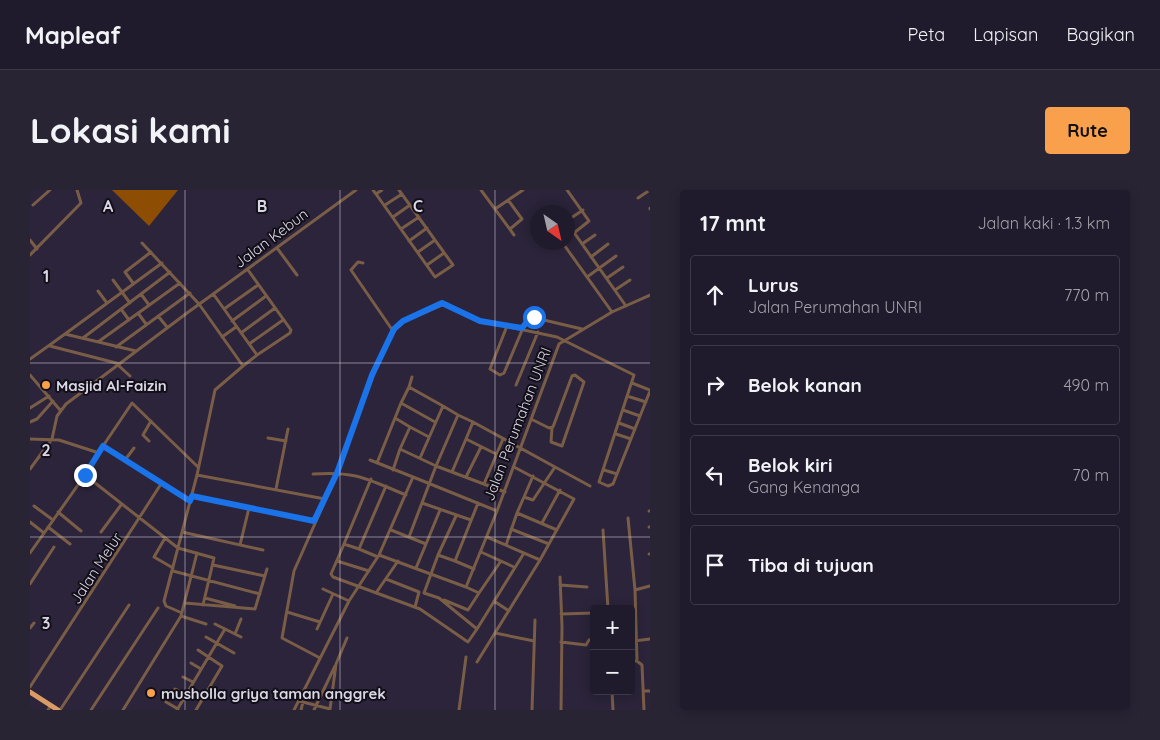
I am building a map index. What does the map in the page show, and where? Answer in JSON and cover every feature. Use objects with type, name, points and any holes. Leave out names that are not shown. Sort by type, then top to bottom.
[{"type":"highway","points":[[30,692],[49,708],[59,710]]},
{"type":"street","points":[[32,205],[50,190]]},
{"type":"street","points":[[30,255],[81,203],[77,190]]},
{"type":"street","name":"Jalan Kebun","points":[[60,410],[167,327],[214,295],[356,190]]},
{"type":"street","points":[[373,190],[435,278],[453,266],[399,190]]},
{"type":"street","points":[[376,194],[382,190]]},
{"type":"street","points":[[481,190],[514,235]]},
{"type":"street","points":[[494,209],[523,190]]},
{"type":"street","points":[[566,190],[583,210],[589,222],[575,233]]},
{"type":"street","points":[[638,198],[650,190]]},
{"type":"street","points":[[385,205],[402,194]]},
{"type":"street","points":[[508,200],[522,219],[510,230]]},
{"type":"street","points":[[393,217],[410,205]]},
{"type":"street","points":[[575,215],[583,210]]},
{"type":"street","points":[[401,229],[419,217]]},
{"type":"street","points":[[409,241],[427,228]]},
{"type":"street","points":[[575,235],[626,306]]},
{"type":"street","points":[[582,244],[596,235]]},
{"type":"street","points":[[30,240],[37,249]]},
{"type":"street","points":[[418,252],[435,240]]},
{"type":"street","points":[[142,243],[190,293],[243,366]]},
{"type":"street","points":[[591,257],[608,244]]},
{"type":"street","points":[[277,248],[297,275]]},
{"type":"street","points":[[568,250],[612,312]]},
{"type":"street","points":[[133,283],[125,272],[152,252]]},
{"type":"street","points":[[427,265],[444,252]]},
{"type":"street","points":[[587,277],[616,256]]},
{"type":"street","points":[[364,263],[358,262],[351,270],[393,332]]},
{"type":"street","points":[[30,359],[162,263]]},
{"type":"street","points":[[606,278],[623,267]]},
{"type":"street","points":[[206,624],[181,615],[164,603],[192,496],[215,390],[243,366],[291,332],[248,270]]},
{"type":"street","points":[[82,338],[170,272]]},
{"type":"street","points":[[112,280],[130,303]]},
{"type":"street","points":[[616,290],[630,280]]},
{"type":"street","points":[[98,342],[180,283]]},
{"type":"street","points":[[224,309],[258,285]]},
{"type":"street","points":[[98,291],[106,303]]},
{"type":"street","points":[[116,347],[190,293]]},
{"type":"street","points":[[141,294],[150,305]]},
{"type":"street","points":[[214,295],[257,356]]},
{"type":"street","points":[[563,340],[612,312],[650,295]]},
{"type":"street","points":[[232,320],[266,296]]},
{"type":"street","name":"Jalan Perumahan UNRI","points":[[320,658],[282,638],[293,573],[314,521],[337,473],[369,383],[393,332],[400,322],[442,303],[475,319],[522,328],[563,340],[554,353],[521,449],[497,511],[370,460]]},
{"type":"street","points":[[241,333],[275,308]]},
{"type":"street","points":[[121,309],[129,320]]},
{"type":"street","points":[[138,314],[146,324]]},
{"type":"street","points":[[158,316],[167,327]]},
{"type":"street","points":[[507,326],[490,369],[500,375],[504,373],[522,328],[531,317],[582,330]]},
{"type":"street","points":[[249,344],[283,320]]},
{"type":"street","points":[[222,337],[236,327]]},
{"type":"street","points":[[516,385],[538,332]]},
{"type":"street","points":[[65,334],[136,351]]},
{"type":"street","points":[[563,340],[634,375],[642,386]]},
{"type":"street","points":[[50,346],[119,365],[130,376]]},
{"type":"street","points":[[30,375],[60,410],[52,439],[30,469]]},
{"type":"street","points":[[575,375],[584,382],[561,446],[551,442],[552,428],[572,376],[575,375]]},
{"type":"street","points":[[632,383],[650,391],[612,486],[600,484],[634,375]]},
{"type":"street","points":[[377,463],[412,378]]},
{"type":"street","points":[[409,387],[590,486]]},
{"type":"street","points":[[30,408],[49,396]]},
{"type":"street","points":[[628,396],[646,402]]},
{"type":"street","points":[[30,422],[37,419],[53,401]]},
{"type":"street","points":[[401,403],[435,422]]},
{"type":"street","points":[[30,554],[85,475],[130,404],[134,404],[198,468]]},
{"type":"street","points":[[420,458],[443,406]]},
{"type":"street","points":[[623,410],[640,416]]},
{"type":"street","points":[[409,537],[458,415]]},
{"type":"street","points":[[395,418],[429,437]]},
{"type":"street","points":[[531,419],[552,428]]},
{"type":"street","points":[[149,440],[144,435],[151,421]]},
{"type":"street","points":[[452,472],[472,422]]},
{"type":"street","points":[[619,423],[635,429]]},
{"type":"street","points":[[393,470],[410,427]]},
{"type":"street","points":[[276,489],[288,429]]},
{"type":"street","points":[[616,434],[631,439]]},
{"type":"street","points":[[30,438],[68,442],[99,453]]},
{"type":"street","points":[[268,438],[286,441]]},
{"type":"street","points":[[466,439],[496,454]]},
{"type":"street","points":[[484,484],[503,439]]},
{"type":"street","points":[[103,446],[190,501]]},
{"type":"street","points":[[466,477],[481,447]]},
{"type":"street","points":[[125,460],[134,448]]},
{"type":"street","points":[[400,449],[436,466],[504,492]]},
{"type":"street","points":[[524,497],[534,500],[555,466]]},
{"type":"street","points":[[477,662],[540,560],[574,500],[560,490],[514,467]]},
{"type":"street","points":[[604,470],[617,474]]},
{"type":"street","points":[[313,474],[337,473],[358,475],[406,494]]},
{"type":"street","points":[[85,475],[178,548],[213,557],[213,565],[202,605]]},
{"type":"street","points":[[197,475],[325,499]]},
{"type":"street","points":[[506,545],[532,476]]},
{"type":"street","points":[[294,710],[301,701],[349,601],[379,556],[413,478]]},
{"type":"street","points":[[371,479],[331,576],[414,606],[468,642],[524,553]]},
{"type":"street","name":"Jalan Melur","points":[[30,687],[162,484]]},
{"type":"street","points":[[359,549],[386,486]]},
{"type":"street","points":[[542,523],[560,490]]},
{"type":"street","points":[[192,496],[314,521]]},
{"type":"street","points":[[422,503],[470,520]]},
{"type":"street","points":[[455,561],[478,503]]},
{"type":"street","points":[[100,532],[121,504]]},
{"type":"street","points":[[34,506],[53,520]]},
{"type":"street","points":[[240,545],[249,508]]},
{"type":"street","points":[[416,568],[440,510]]},
{"type":"street","points":[[466,587],[497,511]]},
{"type":"street","points":[[58,512],[81,531]]},
{"type":"street","points":[[517,513],[557,530]]},
{"type":"street","points":[[424,593],[430,574],[456,516]]},
{"type":"street","points":[[628,518],[635,590],[634,605]]},
{"type":"street","points":[[30,522],[44,533]]},
{"type":"street","points":[[48,527],[70,544]]},
{"type":"street","points":[[511,529],[549,544]]},
{"type":"street","points":[[391,530],[426,544]]},
{"type":"street","points":[[603,530],[608,605]]},
{"type":"street","points":[[182,532],[263,550]]},
{"type":"street","points":[[487,537],[540,560]]},
{"type":"street","points":[[165,538],[154,557],[173,570],[260,594]]},
{"type":"street","points":[[344,544],[398,561],[480,593]]},
{"type":"street","points":[[30,584],[54,547]]},
{"type":"street","points":[[481,552],[514,567]]},
{"type":"street","points":[[123,710],[181,615],[197,554]]},
{"type":"street","points":[[438,555],[474,569]]},
{"type":"street","points":[[337,561],[368,571]]},
{"type":"street","points":[[376,593],[398,561]]},
{"type":"street","points":[[463,618],[501,561]]},
{"type":"street","points":[[213,565],[265,576]]},
{"type":"street","points":[[185,602],[255,609],[267,569]]},
{"type":"street","points":[[560,577],[562,642],[560,710]]},
{"type":"street","points":[[386,579],[468,610]]},
{"type":"street","points":[[560,585],[587,588]]},
{"type":"street","points":[[635,590],[650,586]]},
{"type":"street","points":[[322,589],[349,601]]},
{"type":"street","points":[[414,606],[419,592]]},
{"type":"street","points":[[317,629],[333,594]]},
{"type":"street","points":[[204,598],[243,608]]},
{"type":"street","points":[[439,598],[477,629]]},
{"type":"street","points":[[494,601],[509,611]]},
{"type":"street","points":[[59,710],[129,606]]},
{"type":"street","points":[[90,710],[158,608]]},
{"type":"street","points":[[286,612],[320,622]]},
{"type":"street","points":[[561,614],[590,613]]},
{"type":"street","points":[[235,634],[241,619]]},
{"type":"street","points":[[532,710],[534,620]]},
{"type":"street","points":[[30,628],[34,623]]},
{"type":"street","points":[[215,624],[224,631],[241,637]]},
{"type":"street","points":[[166,702],[178,710],[224,631]]},
{"type":"street","points":[[495,632],[534,641]]},
{"type":"street","points":[[206,637],[234,653]]},
{"type":"street","points":[[314,708],[347,638]]},
{"type":"street","points":[[635,641],[650,639]]},
{"type":"street","points":[[562,642],[586,644],[590,640]]},
{"type":"street","points":[[196,710],[222,666],[198,650]]},
{"type":"street","points":[[635,650],[636,660],[642,665],[644,708],[650,706]]},
{"type":"street","points":[[459,710],[466,657]]},
{"type":"street","points":[[191,663],[201,669]]},
{"type":"street","points":[[301,701],[314,708],[330,709],[336,664]]},
{"type":"street","points":[[182,677],[193,682]]},
{"type":"street","points":[[175,689],[186,695]]},
{"type":"street","points":[[643,691],[650,690]]},
{"type":"street","points":[[612,695],[613,710]]},
{"type":"street","points":[[301,701],[301,710]]},
{"type":"shaded area","points":[[112,190],[178,190],[149,226]]},
{"type":"place","name":"Masjid Al-Faizin","points":[[46,385]]},
{"type":"place","name":"musholla griya taman anggrek","points":[[151,693]]},
{"type":"route","points":[[85,475],[103,446],[190,501],[192,496],[314,521],[337,473],[372,375],[394,329],[400,322],[442,303],[475,319],[507,326],[522,328],[531,317],[534,317]]}]
